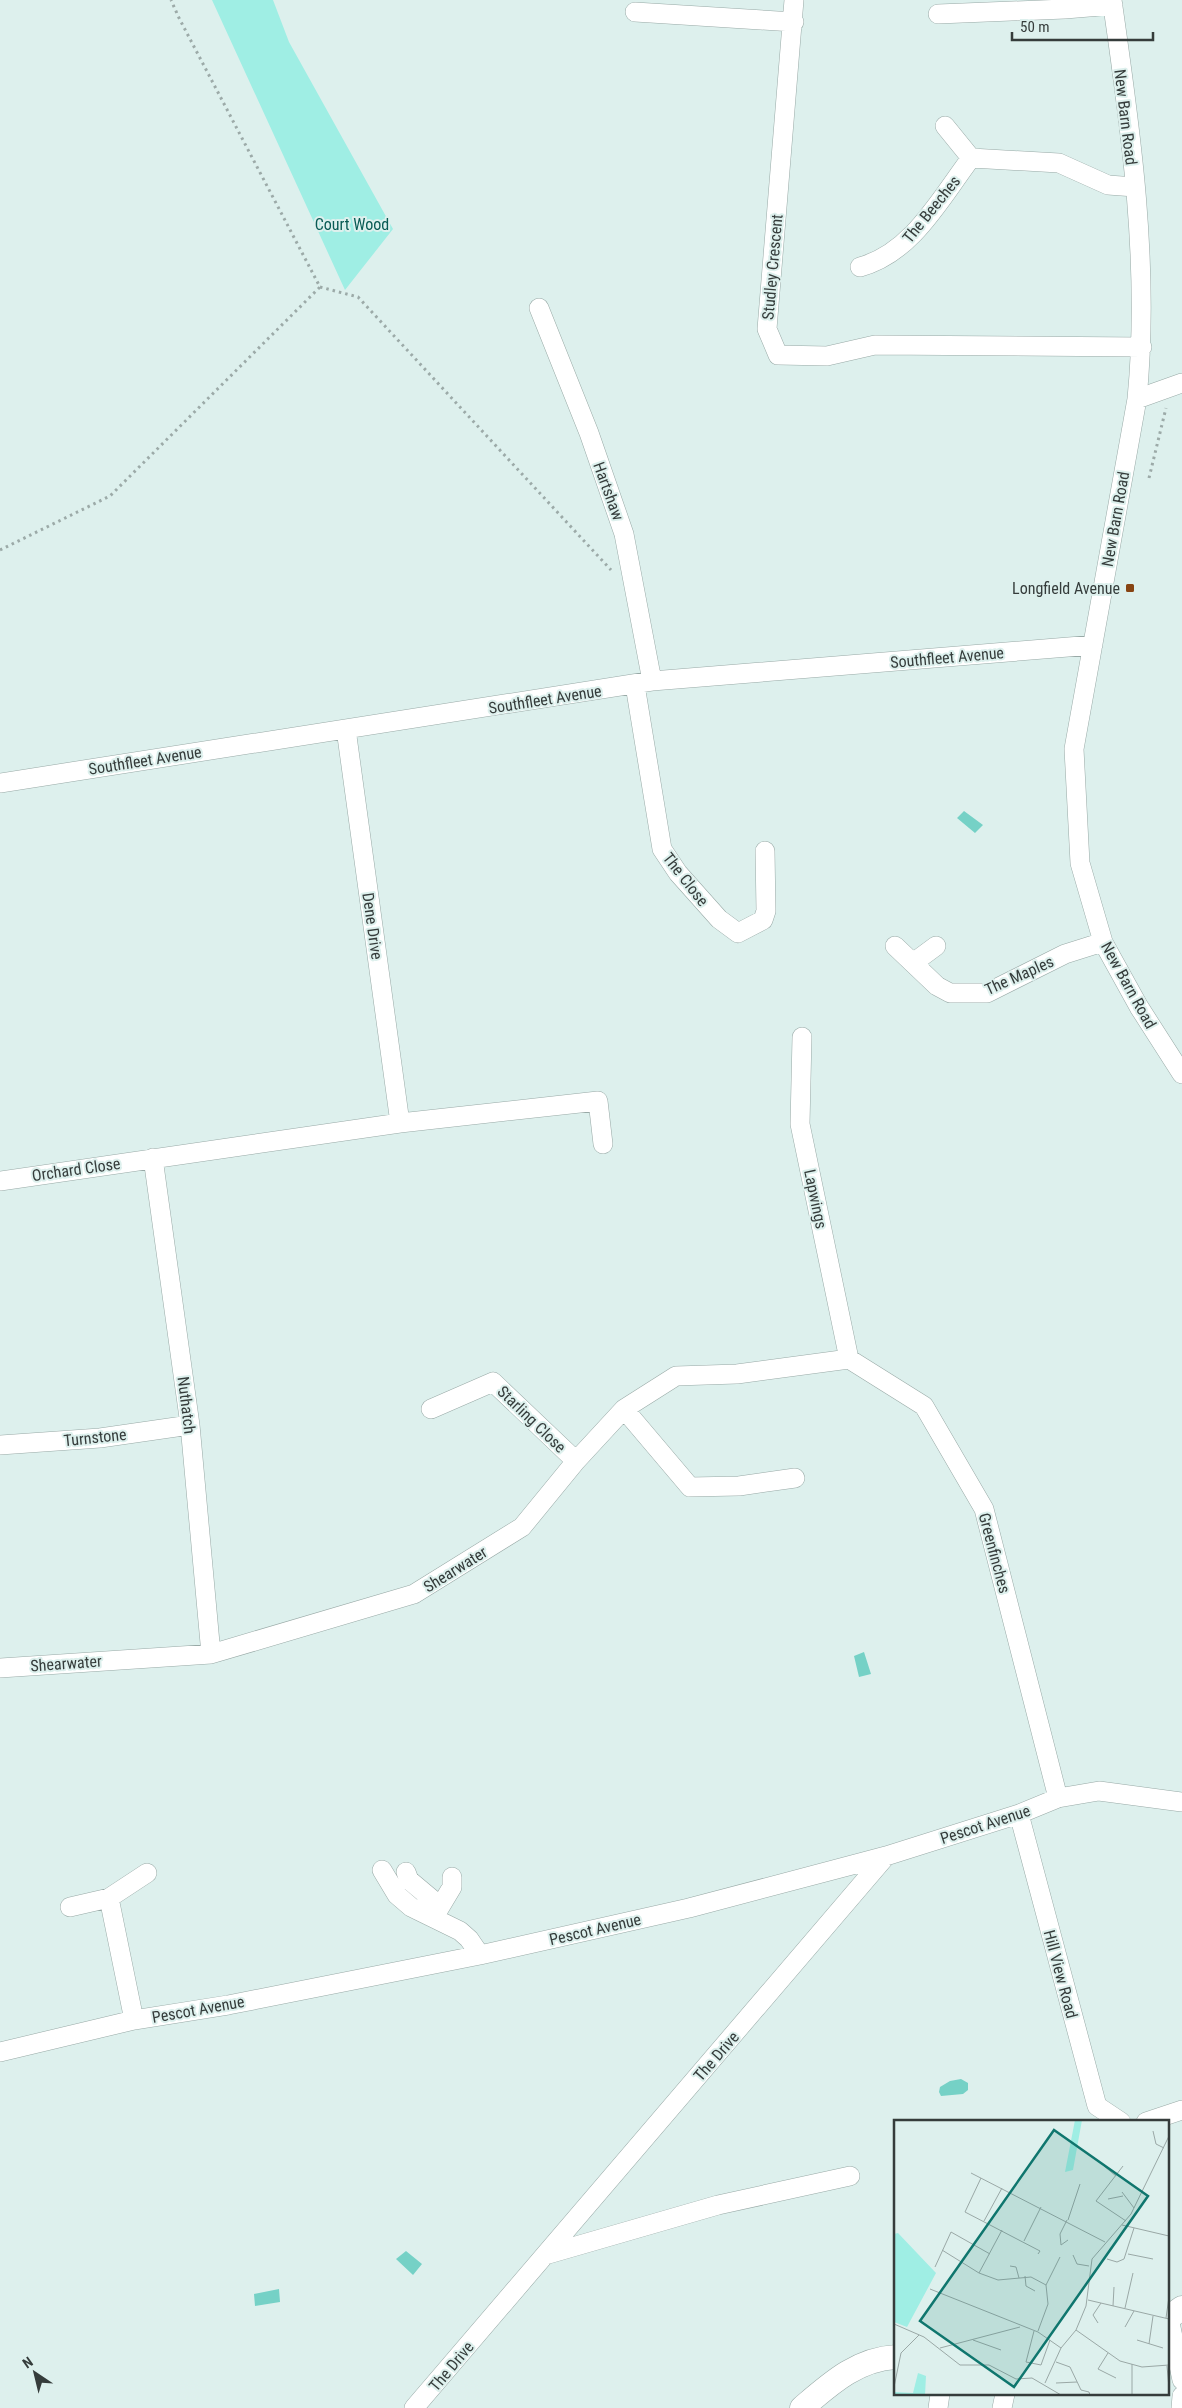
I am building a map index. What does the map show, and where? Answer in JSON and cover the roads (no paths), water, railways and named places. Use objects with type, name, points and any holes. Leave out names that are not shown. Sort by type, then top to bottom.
[{"type":"main road","points":[[1170,2317],[1182,2308]]},
{"type":"main road","points":[[802,2408],[842,2374],[867,2362],[894,2357]]},
{"type":"street","name":"Studley Crescent","points":[[794,0],[794,22],[767,329],[778,356],[828,356],[875,345],[1142,347]]},
{"type":"street","points":[[938,14],[1065,9],[1112,2]]},
{"type":"street","name":"New Barn Road","points":[[1112,2],[1142,255],[1142,347],[1137,399],[1074,749],[1080,863],[1103,942],[1139,1007],[1182,1074]]},
{"type":"street","points":[[635,12],[794,22]]},
{"type":"street","name":"The Beeches","points":[[945,126],[971,158],[1060,162],[1108,185],[1135,187]]},
{"type":"street","name":"The Beeches","points":[[860,267],[878,262],[901,247],[915,232],[971,158]]},
{"type":"street","name":"Hartshaw","points":[[539,308],[589,433],[624,534],[636,595],[643,683]]},
{"type":"street","points":[[1137,399],[1182,383]]},
{"type":"street","name":"Southfleet Avenue","points":[[0,783],[643,683],[1093,645]]},
{"type":"street","name":"The Close","points":[[643,683],[662,849],[678,873],[719,919],[738,933],[763,920],[766,911],[765,851]]},
{"type":"street","name":"Dene Drive","points":[[346,729],[400,1123]]},
{"type":"street","name":"The Maples","points":[[895,946],[936,986],[950,993],[987,993],[1065,954],[1103,942]]},
{"type":"street","points":[[913,963],[936,946]]},
{"type":"street","name":"Lapwings","points":[[802,1037],[800,1124],[849,1359]]},
{"type":"street","points":[[153,1158],[400,1123],[598,1101],[604,1144]]},
{"type":"street","name":"Orchard Close","points":[[0,1181],[153,1158]]},
{"type":"street","name":"Nuthatch","points":[[153,1158],[190,1425],[212,1654]]},
{"type":"street","name":"Shearwater","points":[[0,1668],[212,1654],[414,1594],[522,1528],[576,1461],[624,1409],[676,1376],[737,1374],[849,1359]]},
{"type":"street","name":"Greenfinches","points":[[849,1359],[924,1406],[984,1509],[1058,1798]]},
{"type":"street","name":"Starling Close","points":[[431,1409],[493,1382],[576,1461]]},
{"type":"street","points":[[624,1409],[690,1487],[739,1486],[795,1478]]},
{"type":"street","name":"Turnstone","points":[[0,1445],[100,1438],[190,1425]]},
{"type":"street","name":"Pescot Avenue","points":[[0,2052],[134,2020],[228,2005],[480,1955],[689,1908],[886,1856],[1019,1814],[1058,1798],[1099,1791],[1182,1802]]},
{"type":"street","name":"Hill View Road","points":[[1019,1814],[1097,2106],[1118,2120]]},
{"type":"street","name":"The Drive","points":[[414,2408],[886,1856]]},
{"type":"street","points":[[382,1870],[397,1895],[411,1907],[437,1912]]},
{"type":"street","points":[[70,1907],[109,1898],[146,1872]]},
{"type":"street","points":[[406,1872],[409,1880],[437,1912],[470,1939],[480,1955]]},
{"type":"street","points":[[437,1912],[452,1887],[452,1877]]},
{"type":"street","points":[[109,1898],[134,2020]]},
{"type":"street","points":[[1152,2120],[1182,2110]]},
{"type":"street","points":[[545,2255],[718,2206],[850,2176]]},
{"type":"street","points":[[1170,2327],[1182,2380]]},
{"type":"street","points":[[1181,2408],[1182,2396]]},
{"type":"place","name":"Longfield Avenue","points":[[1130,588]]},
{"type":"park label","name":"Court Wood","points":[[352,224]]}]
